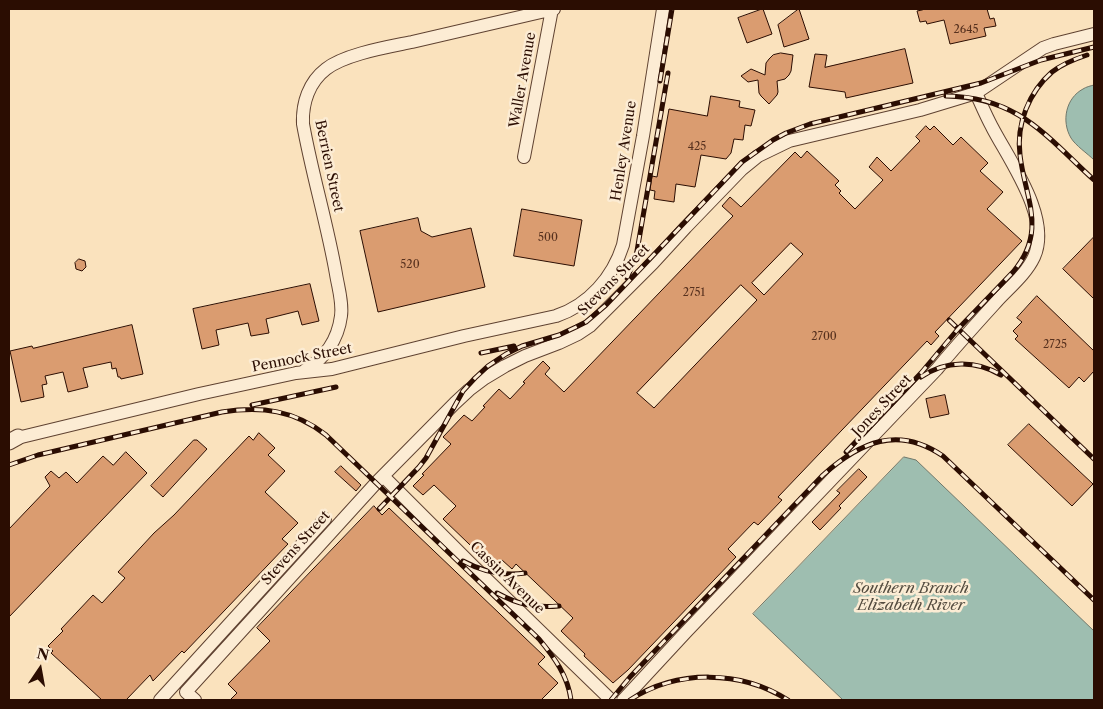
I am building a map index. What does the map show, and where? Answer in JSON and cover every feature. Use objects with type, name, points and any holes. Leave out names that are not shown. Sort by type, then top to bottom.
[{"type":"street","name":"Waller Avenue","points":[[524,157],[553,9]]},
{"type":"street","name":"Berrien Street","points":[[296,373],[311,366],[330,348],[339,328],[342,311],[334,260],[303,124],[306,99],[313,83],[327,68],[344,59],[553,9]]},
{"type":"street","name":"Henley Avenue","points":[[596,291],[608,276],[620,255],[623,245],[643,136],[663,9]]},
{"type":"street","name":"Stevens Street","points":[[190,696],[383,476],[455,403],[485,378],[518,359],[572,337],[590,326],[742,169],[758,156],[789,141],[920,110],[976,93],[1043,48],[1091,36]]},
{"type":"street","name":"Jones Street","points":[[623,700],[937,369],[1034,258],[1038,232],[1029,198],[1023,182],[992,128],[976,93]]},
{"type":"street","name":"Pennock Street","points":[[11,439],[199,394],[296,373],[332,369],[464,336],[556,316],[574,309],[596,291]]},
{"type":"street","name":"Cassin Avenue","points":[[383,476],[611,700]]},
{"type":"street","name":"Stevens Street","points":[[160,700],[325,519]]},
{"type":"water","points":[[1094,85],[1094,160],[1071,138],[1066,124],[1066,117],[1069,104],[1077,93]]},
{"type":"water","name":"Southern Branch Elizabeth River","points":[[904,457],[916,460],[1094,631],[1094,700],[843,700],[753,614]]},
{"type":"building","points":[[763,9],[772,34],[747,43],[738,18]]},
{"type":"building","points":[[799,9],[809,39],[784,47],[778,25]]},
{"type":"building","points":[[921,9],[987,9],[990,19],[994,18],[996,26],[984,28],[986,36],[950,44],[944,20],[927,24],[926,21],[920,22],[917,11]]},
{"type":"building","points":[[905,49],[913,83],[846,98],[845,92],[809,87],[815,54],[827,55],[825,67]]},
{"type":"building","points":[[781,53],[793,55],[791,71],[785,79],[777,81],[777,95],[769,104],[759,93],[758,80],[748,82],[741,76],[751,69],[765,75],[766,63],[773,55]]},
{"type":"building","points":[[711,96],[740,101],[739,107],[755,110],[751,126],[745,125],[743,140],[734,139],[731,153],[726,159],[701,155],[695,187],[676,184],[674,202],[654,199],[655,191],[650,190],[652,176],[657,177],[669,109],[707,116]]},
{"type":"building","points":[[926,126],[930,130],[934,126],[953,145],[961,137],[988,163],[980,171],[1003,192],[987,209],[1022,241],[935,332],[939,336],[931,345],[927,341],[778,497],[782,500],[758,525],[754,522],[728,549],[736,557],[628,670],[613,683],[561,631],[573,618],[516,564],[512,569],[502,560],[494,568],[443,519],[456,506],[434,485],[423,495],[413,486],[451,444],[443,437],[464,415],[472,421],[499,389],[510,399],[543,361],[550,368],[545,374],[564,392],[733,216],[722,206],[730,197],[741,207],[795,152],[801,158],[807,151],[839,181],[835,185],[841,191],[839,193],[855,209],[883,180],[869,167],[877,157],[891,171],[920,141],[916,137]],"holes":[[[791,243],[803,254],[764,295],[752,283]],[[741,285],[757,300],[654,408],[637,393]]]},
{"type":"building","points":[[522,209],[582,220],[574,266],[514,256]]},
{"type":"building","points":[[418,218],[421,231],[432,237],[471,228],[485,287],[378,312],[360,231]]},
{"type":"building","points":[[1094,237],[1094,299],[1063,269]]},
{"type":"building","points":[[79,259],[85,261],[86,267],[82,271],[76,269],[75,263]]},
{"type":"building","points":[[310,284],[319,321],[302,325],[298,311],[266,319],[269,333],[251,336],[248,323],[216,330],[219,345],[202,349],[193,309]]},
{"type":"building","points":[[1037,296],[1094,351],[1094,371],[1084,382],[1079,377],[1069,388],[1015,339],[1018,336],[1013,331],[1022,322],[1017,318]]},
{"type":"building","points":[[132,325],[143,374],[121,379],[118,377],[116,368],[112,369],[111,362],[83,368],[88,387],[68,392],[63,372],[45,376],[47,384],[42,385],[44,397],[21,402],[10,351],[32,346],[33,348]]},
{"type":"building","points":[[945,395],[949,414],[930,418],[926,399]]},
{"type":"building","points":[[1029,424],[1093,484],[1072,506],[1008,445]]},
{"type":"building","points":[[259,433],[275,448],[268,455],[285,471],[265,492],[298,523],[282,539],[288,544],[184,653],[182,651],[153,681],[150,675],[126,700],[102,700],[51,653],[53,651],[48,646],[93,595],[102,603],[125,578],[118,572],[154,533],[174,515],[249,436],[253,440]]},
{"type":"building","points":[[194,440],[197,440],[207,449],[163,497],[151,486]]},
{"type":"building","points":[[126,452],[147,473],[9,617],[9,529],[50,486],[45,477],[51,471],[59,478],[66,472],[77,483],[103,456],[113,465]]},
{"type":"building","points":[[341,466],[361,485],[356,491],[335,472]]},
{"type":"building","points":[[859,469],[867,477],[839,506],[841,508],[820,530],[812,522],[840,493],[837,491]]},
{"type":"building","points":[[374,506],[382,515],[389,508],[545,657],[538,664],[558,683],[541,700],[230,700],[237,693],[228,684],[270,641],[257,628]]},
{"type":"railway","points":[[660,81],[672,9]]},
{"type":"railway","points":[[379,509],[426,458],[463,391],[475,378],[488,366],[506,354],[522,346],[559,335],[586,322],[606,305],[742,162],[773,140],[810,124],[981,83],[1041,60],[1094,47]]},
{"type":"railway","points":[[846,452],[921,373],[958,329],[1013,272],[1024,257],[1030,242],[1032,214],[1020,155],[1019,143],[1022,120],[1031,99],[1044,80],[1060,67],[1087,55]]},
{"type":"railway","points":[[627,278],[637,251],[668,73]]},
{"type":"railway","points":[[946,96],[971,98],[993,103],[1012,111],[1029,121],[1045,134],[1094,180]]},
{"type":"railway","points":[[949,320],[1094,459]]},
{"type":"railway","points":[[481,353],[514,346]]},
{"type":"railway","points":[[921,377],[941,367],[961,364],[981,367],[1001,375]]},
{"type":"railway","points":[[252,405],[336,387]]},
{"type":"railway","points":[[9,465],[38,455],[222,412],[264,410],[290,415],[302,420],[326,435],[539,639],[560,667],[567,683],[571,700]]},
{"type":"railway","points":[[611,700],[630,677],[823,475],[851,454],[865,446],[880,442],[910,441],[943,456],[1094,600]]},
{"type":"railway","points":[[463,561],[493,572],[525,573]]},
{"type":"railway","points":[[497,593],[527,605],[559,606]]},
{"type":"railway","points":[[630,700],[648,690],[668,683],[688,678],[709,677],[750,683],[770,690],[788,700]]}]
